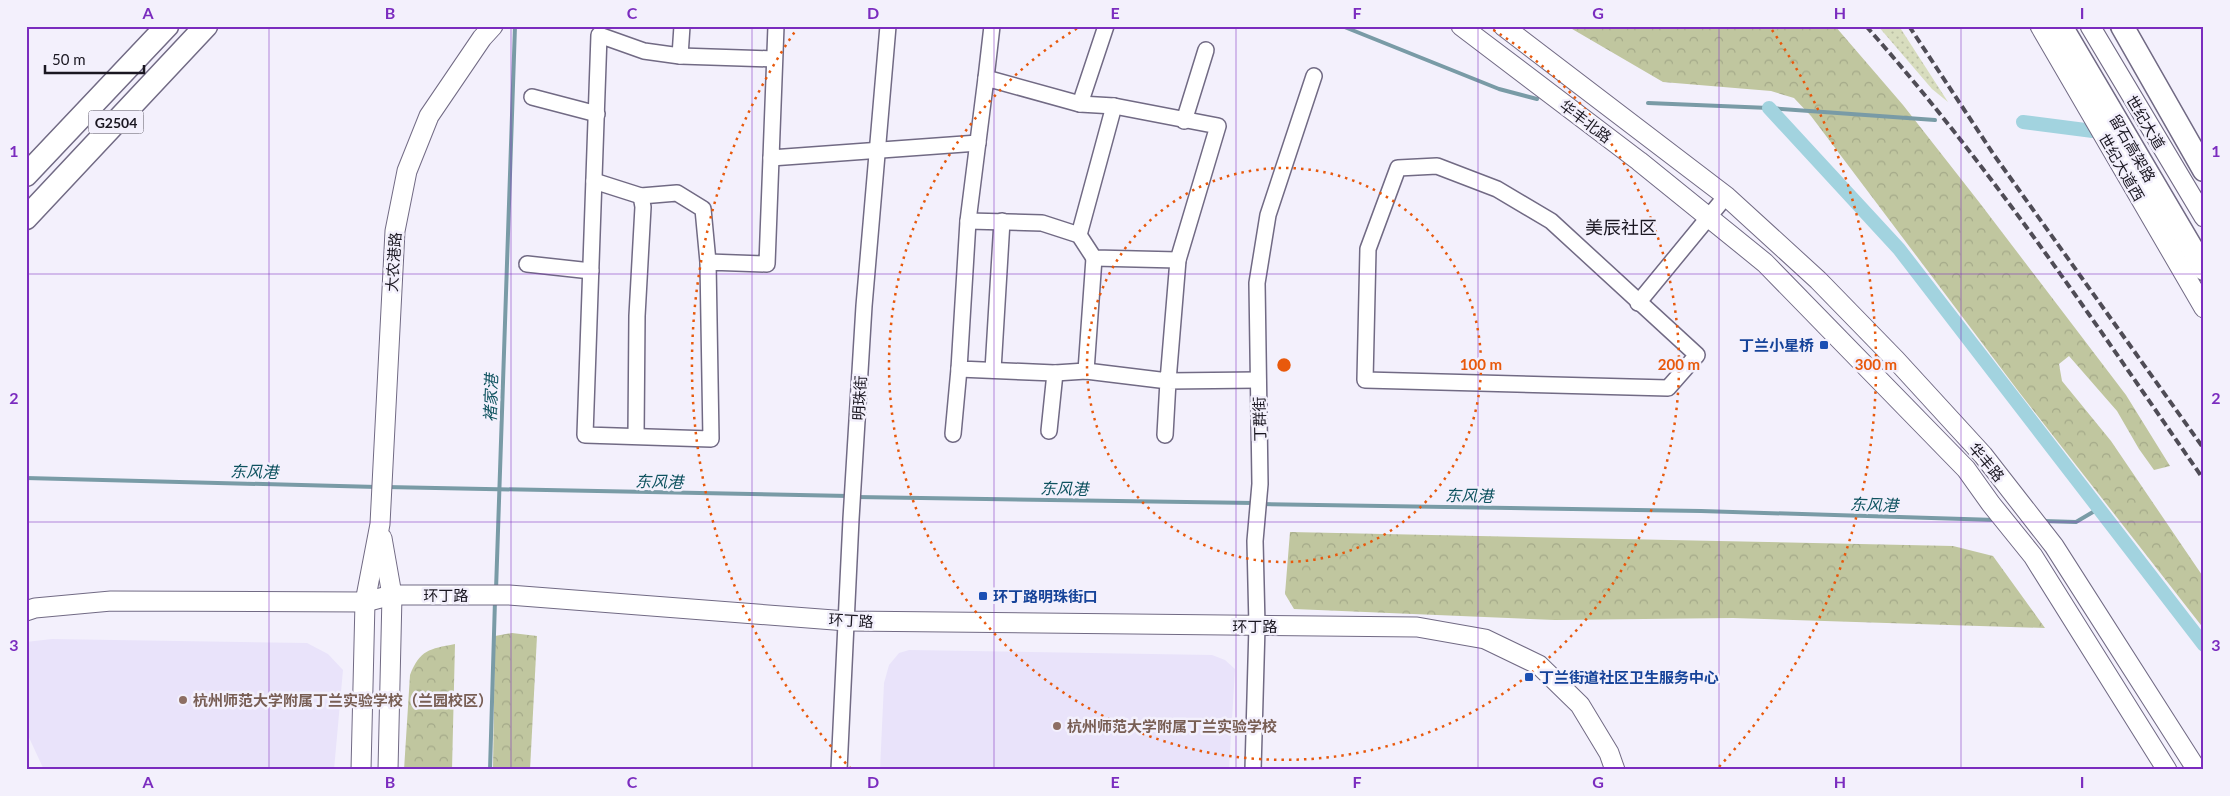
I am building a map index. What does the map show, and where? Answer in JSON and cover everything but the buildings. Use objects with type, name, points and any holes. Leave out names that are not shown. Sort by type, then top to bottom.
[{"type":"highway","name":"G2504","points":[[26,175],[167,26]]},
{"type":"highway","name":"G2504","points":[[26,218],[206,26]]},
{"type":"highway","name":"留石高架路","points":[[2061,26],[2204,269]]},
{"type":"highway","points":[[2122,26],[2204,170]]},
{"type":"main road","name":"华丰北路","points":[[1462,26],[1708,217]]},
{"type":"main road","name":"华丰北路","points":[[1503,26],[1726,196]]},
{"type":"main road","name":"世纪大道西","points":[[2040,26],[2204,308]]},
{"type":"main road","name":"世纪大道","points":[[2090,26],[2204,217]]},
{"type":"main road","name":"大农港路","points":[[361,770],[365,602],[380,524],[395,231],[407,171],[429,116],[488,32]]},
{"type":"main road","name":"华丰路","points":[[1726,196],[1818,280],[1896,360],[1983,455],[2054,546],[2197,770]]},
{"type":"main road","name":"华丰路","points":[[1708,217],[1765,263],[1966,469],[1991,504],[2033,556],[2166,770]]},
{"type":"main road","name":"大农港路","points":[[380,524],[392,595],[388,770]]},
{"type":"main road","name":"环丁路","points":[[26,611],[35,608],[111,601],[365,602],[392,595],[509,595],[847,621],[1417,627],[1485,639],[1539,665],[1580,705],[1609,752],[1615,770]]},
{"type":"street","points":[[680,56],[682,26]]},
{"type":"street","points":[[708,262],[767,264],[776,26]]},
{"type":"street","name":"明珠街","points":[[839,770],[864,306],[888,26]]},
{"type":"street","points":[[953,434],[960,369],[968,221],[992,26]]},
{"type":"street","points":[[1080,104],[1106,26]]},
{"type":"street","points":[[594,181],[641,196],[677,193],[703,208],[708,262],[711,439],[584,434],[599,31],[644,51],[680,56],[774,59]]},
{"type":"street","points":[[1184,121],[1206,50]]},
{"type":"street","name":"丁群街","points":[[1253,770],[1257,626],[1255,541],[1260,484],[1257,283],[1268,215],[1314,76]]},
{"type":"street","points":[[986,78],[1080,104],[1114,106],[1184,121],[1218,126],[1178,260],[1165,435]]},
{"type":"street","points":[[532,97],[597,114]]},
{"type":"street","points":[[1079,234],[1114,106]]},
{"type":"street","points":[[771,158],[978,143]]},
{"type":"street","points":[[1437,166],[1497,189],[1551,221],[1638,303],[1697,355],[1668,388],[1365,380],[1368,249],[1398,168],[1437,166]]},
{"type":"street","points":[[636,435],[637,316],[643,207],[641,196]]},
{"type":"street","points":[[1638,303],[1726,196]]},
{"type":"street","points":[[968,221],[1042,223],[1079,234],[1094,258],[1086,371]]},
{"type":"street","points":[[993,370],[1002,221]]},
{"type":"street","points":[[1094,258],[1178,260]]},
{"type":"street","points":[[527,264],[591,271]]},
{"type":"street","points":[[960,369],[1055,373],[1086,371],[1168,380],[1258,380]]},
{"type":"street","points":[[1049,431],[1055,373]]},
{"type":"shaded area","name":"杭州师范大学附属丁兰实验学校（兰园校区）","points":[[52,639],[307,643],[328,654],[343,670],[334,770],[44,770],[26,731],[26,642]]},
{"type":"shaded area","name":"杭州师范大学附属丁兰实验学校","points":[[909,650],[1212,655],[1225,660],[1235,669],[1229,770],[880,770],[884,683],[889,665],[899,653]]},
{"type":"green space","points":[[1567,26],[1835,26],[1903,105],[2126,395],[2170,466],[2154,470],[2139,449],[2117,411],[2069,356],[2059,364],[2062,381],[2111,441],[2204,578],[2204,629],[2019,392],[1811,116],[1794,98],[1771,91],[1663,82]]},
{"type":"green space","points":[[1878,26],[1899,26],[1948,102],[1932,89]]},
{"type":"green space","points":[[1290,532],[1953,546],[1993,556],[2045,628],[1733,618],[1555,620],[1294,609],[1285,594]]},
{"type":"green space","points":[[512,633],[537,636],[530,770],[493,770],[495,636]]},
{"type":"green space","points":[[455,644],[452,770],[404,770],[410,675],[418,660],[426,652],[438,647]]},
{"type":"waterway","name":"褚家港","points":[[496,590],[515,26]]},
{"type":"waterway","points":[[1342,26],[1499,89],[1537,99]]},
{"type":"waterway","points":[[1648,103],[1769,108],[1935,120]]},
{"type":"waterway","points":[[1769,108],[1899,249],[2204,645]]},
{"type":"waterway","points":[[2023,122],[2093,131]]},
{"type":"waterway","name":"东风港","points":[[26,478],[377,487]]},
{"type":"waterway","name":"东风港","points":[[386,487],[849,496]]},
{"type":"waterway","name":"东风港","points":[[856,497],[1254,503]]},
{"type":"waterway","name":"东风港","points":[[1261,504],[1701,511],[1996,520]]},
{"type":"waterway","name":"东风港","points":[[2043,521],[2076,522],[2098,509]]},
{"type":"waterway","name":"褚家港","points":[[490,770],[495,600]]},
{"type":"railway","points":[[1866,26],[1957,135],[2000,191],[2204,480]]},
{"type":"railway","points":[[1909,26],[1994,155],[2204,449]]},
{"type":"place","name":"丁兰小星桥","points":[[1824,345]]},
{"type":"place","name":"环丁路明珠街口","points":[[983,596]]},
{"type":"place","name":"丁兰街道社区卫生服务中心","points":[[1529,677]]},
{"type":"place","name":"杭州师范大学附属丁兰实验学校（兰园校区）","points":[[183,700]]},
{"type":"place","name":"杭州师范大学附属丁兰实验学校","points":[[1057,726]]},
{"type":"district","name":"美辰社区","points":[[1621,227]]}]
